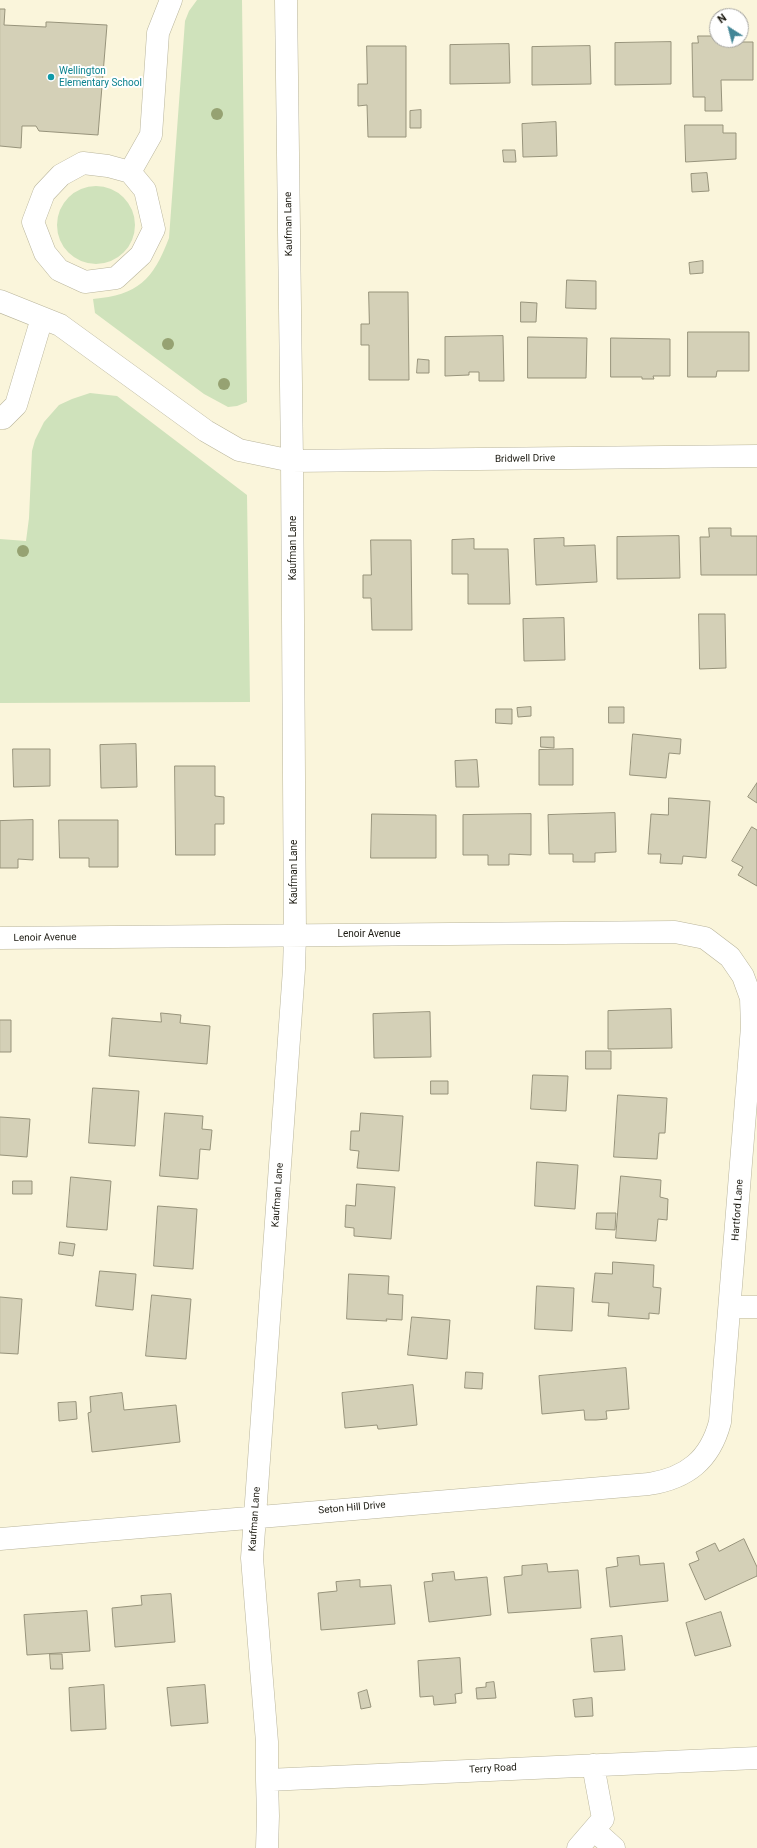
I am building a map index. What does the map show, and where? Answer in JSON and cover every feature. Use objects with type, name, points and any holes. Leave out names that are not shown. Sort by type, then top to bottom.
[{"type":"street","points":[[130,172],[151,135],[158,33],[171,0]]},
{"type":"street","name":"Kaufman Lane","points":[[266,1780],[267,1742],[252,1558],[293,985],[295,935],[292,461],[286,0]]},
{"type":"street","points":[[83,163],[108,166],[130,172],[145,190],[154,229],[141,254],[116,278],[85,282],[60,270],[44,253],[33,222],[44,193],[61,175],[83,163]]},
{"type":"street","name":"Bridwell Drive","points":[[0,301],[60,325],[206,431],[239,450],[292,461],[757,456]]},
{"type":"street","points":[[0,418],[3,418],[16,404],[42,318]]},
{"type":"street","name":"Lenoir Avenue","points":[[0,938],[675,932],[705,938],[730,957]]},
{"type":"street","name":"Hartford Lane","points":[[698,1463],[704,1456],[716,1435],[720,1422],[752,1028],[750,998],[743,976],[730,957]]},
{"type":"street","points":[[730,1307],[757,1307]]},
{"type":"street","name":"Seton Hill Drive","points":[[0,1539],[649,1484],[667,1482],[683,1475],[698,1463]]},
{"type":"street","name":"Terry Road","points":[[266,1780],[757,1758]]},
{"type":"street","points":[[578,1848],[603,1819],[592,1765]]},
{"type":"street","points":[[266,1780],[268,1816],[267,1848]]},
{"type":"street","points":[[594,1830],[614,1848]]},
{"type":"green space","points":[[197,0],[242,0],[247,402],[237,406],[228,407],[204,394],[95,313],[93,299],[122,294],[142,283],[157,265],[169,238],[185,21],[189,11]]},
{"type":"green space","points":[[96,186],[111,189],[124,197],[132,210],[135,225],[132,240],[124,253],[111,261],[96,264],[81,261],[68,253],[60,240],[57,225],[60,210],[68,197],[81,189]]},
{"type":"green space","points":[[90,393],[117,396],[247,495],[250,702],[0,703],[0,539],[26,541],[29,518],[32,451],[35,440],[44,422],[59,405]]},
{"type":"building","name":"Wellington Elementary School","points":[[0,9],[5,9],[4,25],[46,27],[46,22],[49,22],[107,25],[98,135],[39,131],[36,126],[22,126],[21,148],[0,146]]},
{"type":"building","points":[[698,36],[709,36],[709,48],[749,48],[749,42],[753,42],[753,80],[721,80],[722,111],[705,111],[705,97],[693,97],[692,43],[698,43]]},
{"type":"building","points":[[671,42],[671,84],[615,85],[615,43]]},
{"type":"building","points":[[509,44],[510,83],[450,84],[450,45]]},
{"type":"building","points":[[367,46],[406,46],[406,137],[368,137],[367,105],[358,106],[358,84],[367,84]]},
{"type":"building","points":[[590,46],[591,84],[532,85],[532,47]]},
{"type":"building","points":[[421,110],[421,128],[410,128],[410,111]]},
{"type":"building","points":[[556,122],[557,156],[523,157],[522,124]]},
{"type":"building","points":[[685,125],[723,125],[723,133],[736,133],[736,159],[686,162]]},
{"type":"building","points":[[503,150],[515,150],[516,162],[504,162]]},
{"type":"building","points":[[707,173],[709,191],[692,192],[691,174]]},
{"type":"building","points":[[703,261],[703,273],[690,274],[689,263]]},
{"type":"building","points":[[567,280],[596,281],[596,309],[566,308]]},
{"type":"building","points":[[369,292],[408,292],[409,380],[369,380],[369,345],[361,345],[361,324],[369,324]]},
{"type":"building","points":[[521,302],[537,303],[536,322],[521,322]]},
{"type":"building","points":[[688,332],[749,332],[749,371],[717,371],[716,377],[688,377]]},
{"type":"building","points":[[503,336],[504,381],[479,381],[479,372],[469,372],[469,375],[445,376],[445,337]]},
{"type":"building","points":[[528,337],[587,338],[586,378],[528,378]]},
{"type":"building","points":[[611,338],[670,339],[670,376],[653,376],[654,379],[642,379],[642,377],[611,377]]},
{"type":"building","points":[[418,359],[429,360],[429,373],[417,373]]},
{"type":"building","points":[[709,528],[731,528],[731,536],[757,536],[757,575],[701,575],[700,537],[709,537]]},
{"type":"building","points":[[679,536],[680,578],[617,579],[617,537]]},
{"type":"building","points":[[564,538],[564,546],[595,545],[597,582],[536,585],[534,539]]},
{"type":"building","points":[[474,539],[474,549],[508,549],[510,604],[468,604],[468,574],[452,574],[452,540]]},
{"type":"building","points":[[371,540],[411,540],[412,630],[372,630],[371,598],[363,598],[363,575],[371,575]]},
{"type":"building","points":[[699,614],[725,614],[726,668],[700,669]]},
{"type":"building","points":[[564,618],[565,660],[524,661],[523,619]]},
{"type":"building","points":[[531,707],[531,716],[518,717],[517,708]]},
{"type":"building","points":[[609,707],[624,707],[624,723],[609,723]]},
{"type":"building","points":[[496,709],[512,709],[512,724],[496,723]]},
{"type":"building","points":[[633,734],[681,739],[680,754],[669,753],[666,778],[630,775]]},
{"type":"building","points":[[541,737],[554,737],[554,748],[541,747]]},
{"type":"building","points":[[136,744],[137,787],[101,788],[100,745]]},
{"type":"building","points":[[13,749],[50,749],[50,786],[14,787]]},
{"type":"building","points":[[573,749],[573,785],[539,785],[539,750]]},
{"type":"building","points":[[477,760],[479,787],[456,787],[455,761]]},
{"type":"building","points":[[175,766],[215,766],[215,796],[224,797],[224,824],[215,824],[215,855],[176,855]]},
{"type":"building","points":[[757,783],[757,803],[748,797]]},
{"type":"building","points":[[669,798],[710,801],[706,858],[683,856],[682,864],[660,863],[661,854],[648,854],[651,814],[668,815]]},
{"type":"building","points":[[615,813],[616,852],[595,853],[595,862],[573,862],[573,854],[549,854],[548,815]]},
{"type":"building","points":[[372,814],[436,815],[436,858],[371,858]]},
{"type":"building","points":[[531,814],[531,855],[509,854],[509,865],[488,865],[488,855],[463,855],[463,815]]},
{"type":"building","points":[[33,820],[33,860],[18,859],[18,868],[0,868],[0,821]]},
{"type":"building","points":[[59,820],[118,820],[118,867],[89,867],[89,858],[60,858]]},
{"type":"building","points":[[752,827],[757,830],[757,886],[738,875],[743,867],[732,861]]},
{"type":"building","points":[[671,1009],[672,1048],[608,1049],[608,1011]]},
{"type":"building","points":[[430,1012],[431,1057],[374,1058],[373,1014]]},
{"type":"building","points":[[161,1013],[181,1015],[180,1023],[210,1026],[207,1064],[109,1056],[112,1018],[161,1022]]},
{"type":"building","points":[[0,1020],[11,1020],[11,1052],[0,1052]]},
{"type":"building","points":[[586,1051],[611,1051],[611,1069],[586,1069]]},
{"type":"building","points":[[533,1075],[568,1076],[566,1111],[531,1109]]},
{"type":"building","points":[[431,1081],[448,1081],[448,1094],[431,1094]]},
{"type":"building","points":[[93,1088],[139,1091],[135,1146],[89,1143]]},
{"type":"building","points":[[618,1095],[667,1098],[665,1133],[659,1133],[657,1159],[614,1157]]},
{"type":"building","points":[[165,1113],[203,1116],[202,1129],[212,1130],[210,1150],[200,1149],[198,1179],[160,1176]]},
{"type":"building","points":[[361,1113],[403,1116],[399,1171],[357,1168],[359,1151],[350,1150],[351,1131],[359,1131]]},
{"type":"building","points":[[0,1117],[30,1119],[27,1157],[0,1155]]},
{"type":"building","points":[[537,1162],[578,1165],[575,1209],[535,1206]]},
{"type":"building","points":[[621,1176],[661,1180],[660,1197],[668,1199],[667,1220],[658,1219],[656,1241],[616,1238]]},
{"type":"building","points":[[71,1177],[111,1181],[107,1230],[67,1227]]},
{"type":"building","points":[[13,1181],[32,1181],[32,1194],[13,1194]]},
{"type":"building","points":[[357,1184],[395,1187],[391,1239],[354,1236],[354,1228],[345,1227],[346,1205],[355,1206]]},
{"type":"building","points":[[158,1206],[197,1209],[193,1269],[154,1266]]},
{"type":"building","points":[[597,1213],[616,1213],[615,1230],[596,1229]]},
{"type":"building","points":[[60,1242],[75,1244],[73,1256],[59,1254]]},
{"type":"building","points":[[613,1262],[654,1265],[653,1287],[661,1288],[659,1314],[649,1313],[649,1319],[608,1316],[609,1303],[592,1302],[595,1273],[612,1274]]},
{"type":"building","points":[[100,1271],[136,1274],[133,1310],[96,1306]]},
{"type":"building","points":[[349,1274],[389,1276],[388,1294],[403,1295],[402,1320],[386,1319],[387,1321],[347,1319]]},
{"type":"building","points":[[537,1286],[574,1288],[572,1331],[535,1329]]},
{"type":"building","points":[[152,1295],[191,1299],[186,1359],[146,1356]]},
{"type":"building","points":[[0,1297],[22,1299],[18,1354],[0,1353]]},
{"type":"building","points":[[412,1317],[450,1320],[447,1359],[408,1355]]},
{"type":"building","points":[[626,1368],[629,1409],[606,1411],[607,1419],[596,1420],[585,1420],[584,1410],[542,1414],[539,1376]]},
{"type":"building","points":[[466,1372],[483,1373],[482,1389],[465,1388]]},
{"type":"building","points":[[413,1385],[417,1425],[380,1429],[378,1429],[377,1425],[345,1428],[342,1393]]},
{"type":"building","points":[[122,1393],[124,1410],[176,1405],[180,1442],[92,1452],[88,1413],[91,1412],[90,1397]]},
{"type":"building","points":[[76,1402],[77,1419],[59,1421],[58,1403]]},
{"type":"building","points":[[744,1539],[757,1567],[757,1576],[705,1600],[689,1564],[699,1560],[696,1552],[715,1543],[719,1551]]},
{"type":"building","points":[[639,1556],[640,1565],[664,1563],[668,1601],[610,1607],[606,1568],[618,1566],[617,1558]]},
{"type":"building","points":[[547,1564],[548,1572],[578,1570],[581,1608],[508,1613],[504,1577],[522,1575],[522,1566]]},
{"type":"building","points":[[454,1572],[455,1580],[487,1577],[491,1615],[429,1622],[424,1582],[433,1581],[432,1574]]},
{"type":"building","points":[[360,1580],[360,1587],[391,1585],[395,1624],[321,1630],[318,1593],[337,1591],[336,1582]]},
{"type":"building","points":[[171,1594],[175,1642],[115,1647],[112,1608],[142,1605],[141,1596]]},
{"type":"building","points":[[87,1611],[90,1651],[27,1655],[24,1615]]},
{"type":"building","points":[[721,1612],[731,1646],[695,1656],[686,1623]]},
{"type":"building","points":[[622,1636],[625,1670],[594,1672],[591,1639]]},
{"type":"building","points":[[50,1654],[62,1654],[63,1669],[51,1669]]},
{"type":"building","points":[[460,1658],[462,1693],[455,1694],[456,1703],[434,1705],[433,1696],[420,1697],[418,1661]]},
{"type":"building","points":[[494,1682],[496,1698],[477,1699],[476,1688],[486,1687],[486,1683]]},
{"type":"building","points":[[104,1685],[106,1729],[71,1731],[69,1688]]},
{"type":"building","points":[[205,1685],[208,1723],[171,1726],[167,1688]]},
{"type":"building","points":[[367,1690],[371,1707],[361,1709],[358,1693]]},
{"type":"building","points":[[592,1698],[593,1716],[575,1717],[573,1700]]},
{"type":"place","name":"Wellington Elementary School","points":[[51,77]]}]
